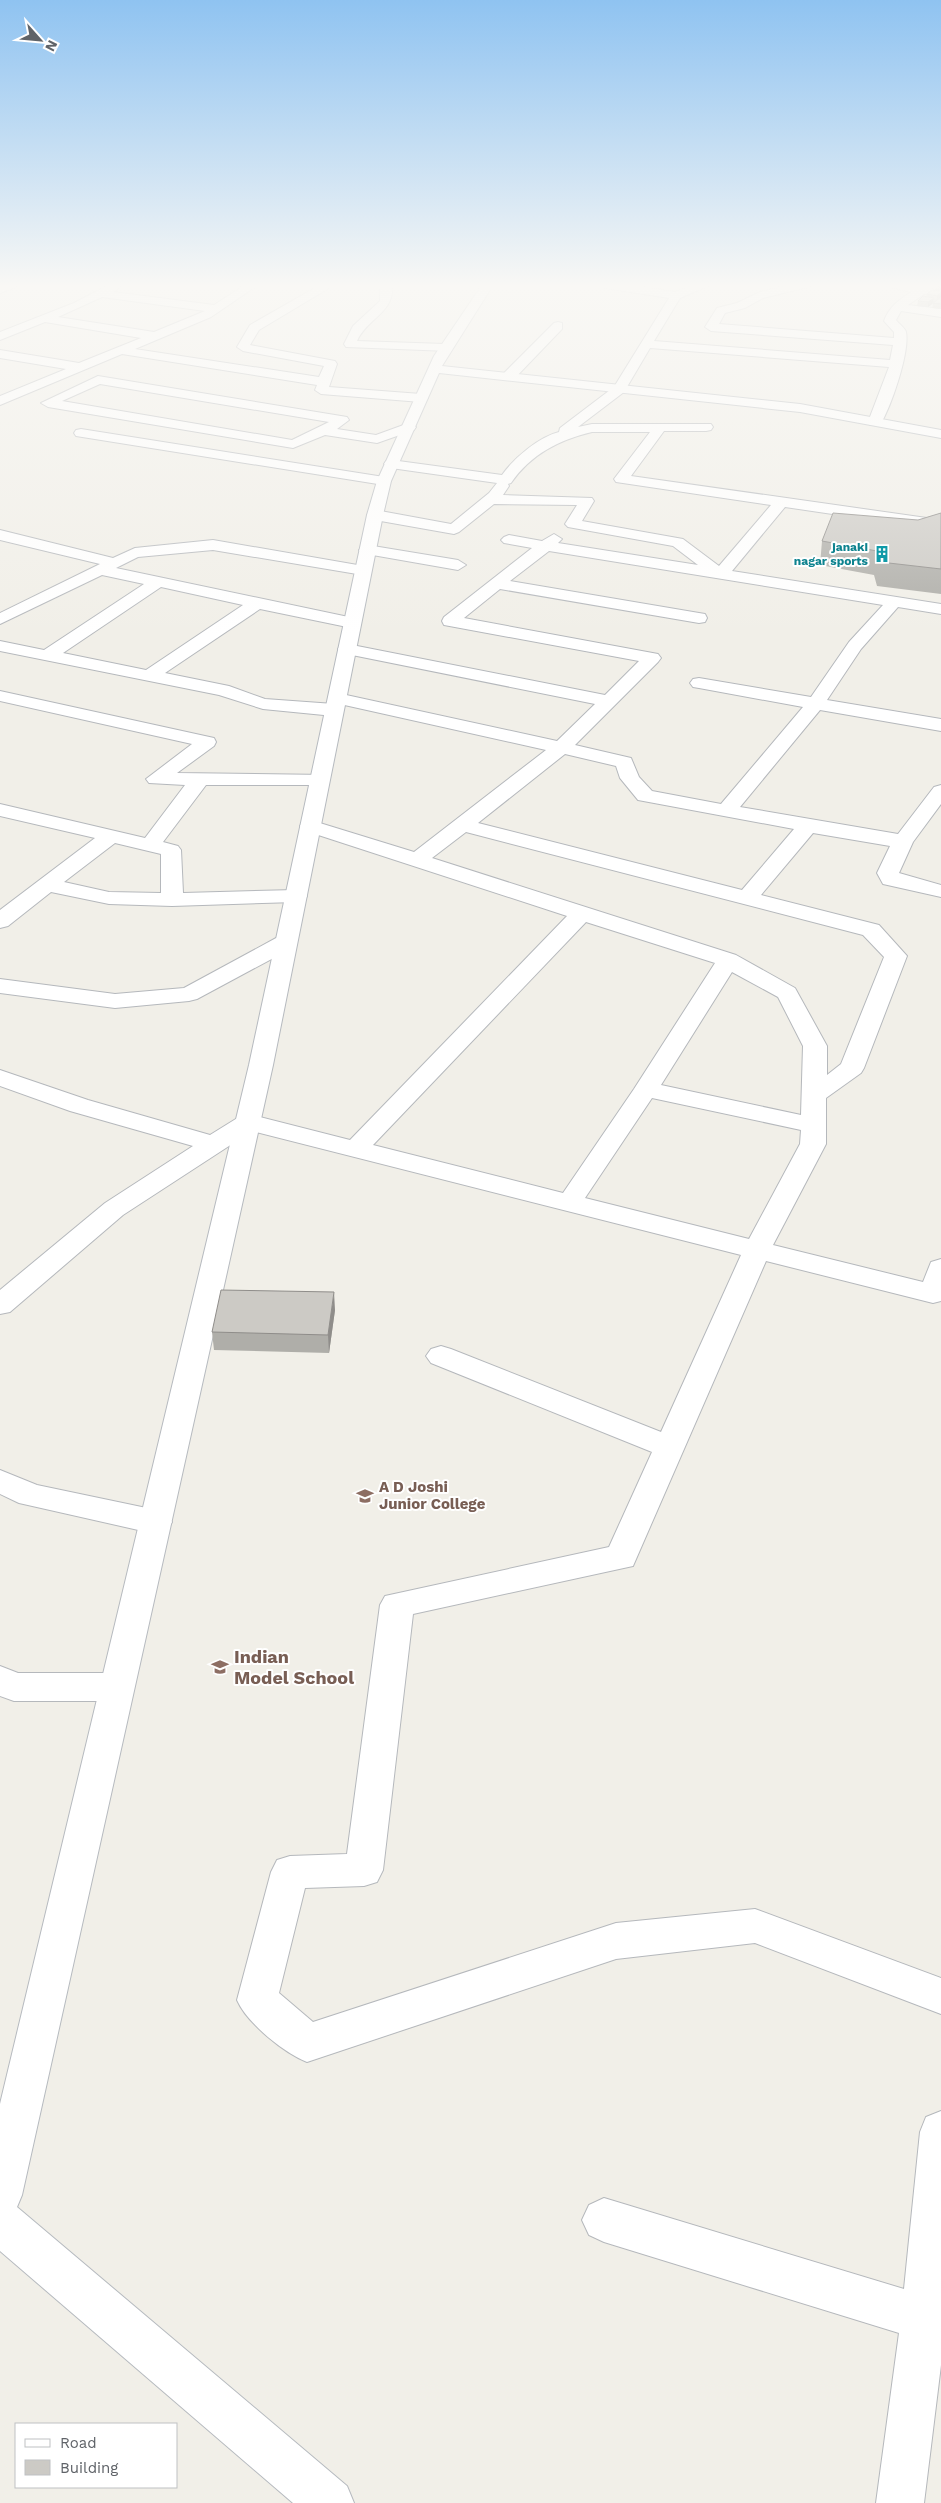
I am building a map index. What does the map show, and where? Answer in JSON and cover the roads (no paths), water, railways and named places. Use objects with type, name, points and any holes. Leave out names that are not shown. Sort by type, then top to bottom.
[{"type":"street","points":[[51,402],[48,403],[293,444],[324,431],[342,420],[231,402]]},
{"type":"street","points":[[0,2195],[248,1122],[374,515],[387,472],[419,402]]},
{"type":"street","points":[[374,515],[454,530],[490,499],[512,471],[539,448],[560,436],[602,402]]},
{"type":"street","points":[[741,402],[800,408],[941,434]]},
{"type":"street","points":[[875,422],[882,402]]},
{"type":"street","points":[[417,860],[561,748],[652,658],[450,621],[573,524],[587,501],[621,479],[660,426]]},
{"type":"street","points":[[324,431],[377,439],[408,427]]},
{"type":"street","points":[[560,436],[592,428],[706,427]]},
{"type":"street","points":[[81,433],[387,472],[506,480]]},
{"type":"street","points":[[621,479],[941,526]]},
{"type":"street","points":[[490,499],[587,501]]},
{"type":"street","points":[[720,575],[781,502]]},
{"type":"street","points":[[573,524],[678,542],[720,575]]},
{"type":"street","points":[[0,535],[158,582],[257,603],[350,636],[609,701]]},
{"type":"street","points":[[509,540],[941,609]]},
{"type":"street","points":[[0,619],[135,553],[213,545],[365,560],[458,565]]},
{"type":"street","points":[[48,655],[158,582]]},
{"type":"street","points":[[497,584],[699,618]]},
{"type":"street","points":[[726,811],[816,704],[856,646],[894,602]]},
{"type":"street","points":[[150,675],[257,603]]},
{"type":"street","points":[[0,646],[223,690],[263,704],[336,704],[561,748],[624,762],[630,778],[645,796],[807,827],[902,841]]},
{"type":"street","points":[[699,683],[941,726]]},
{"type":"street","points":[[0,696],[207,742],[156,779],[320,779]]},
{"type":"street","points":[[150,845],[200,779]]},
{"type":"street","points":[[941,791],[902,841],[888,873],[891,879],[941,891]]},
{"type":"street","points":[[0,810],[171,850],[172,900]]},
{"type":"street","points":[[463,825],[871,930],[896,956],[852,1068],[816,1095]]},
{"type":"street","points":[[310,826],[728,960],[787,993],[815,1046],[816,1095],[813,1144],[757,1250],[621,1557],[398,1605],[364,1870],[290,1872],[257,2000],[307,2043],[616,1941],[755,1926],[941,1996]]},
{"type":"street","points":[[747,898],[807,827]]},
{"type":"street","points":[[0,921],[111,836]]},
{"type":"street","points":[[48,885],[108,898],[172,900],[296,896]]},
{"type":"street","points":[[355,1149],[582,913]]},
{"type":"street","points":[[0,986],[115,1002],[189,994],[286,942]]},
{"type":"street","points":[[569,1203],[646,1089],[728,960]]},
{"type":"street","points":[[0,1077],[40,1093],[87,1108],[214,1144]]},
{"type":"street","points":[[646,1089],[814,1125]]},
{"type":"street","points":[[0,1305],[114,1209],[248,1122],[937,1296],[941,1268]]},
{"type":"street","points":[[441,1356],[669,1447]]},
{"type":"street","points":[[0,1481],[30,1495],[156,1522]]},
{"type":"street","points":[[0,1680],[14,1687],[117,1687]]},
{"type":"street","points":[[900,2503],[924,2318],[941,2132]]},
{"type":"street","points":[[604,2220],[924,2318]]},
{"type":"street","points":[[0,2222],[330,2503]]},
{"type":"place","name":"janaki nagar sports","points":[[882,554]]},
{"type":"place","name":"A D Joshi Junior College","points":[[365,1496]]},
{"type":"place","name":"Indian Model School","points":[[220,1667]]}]
